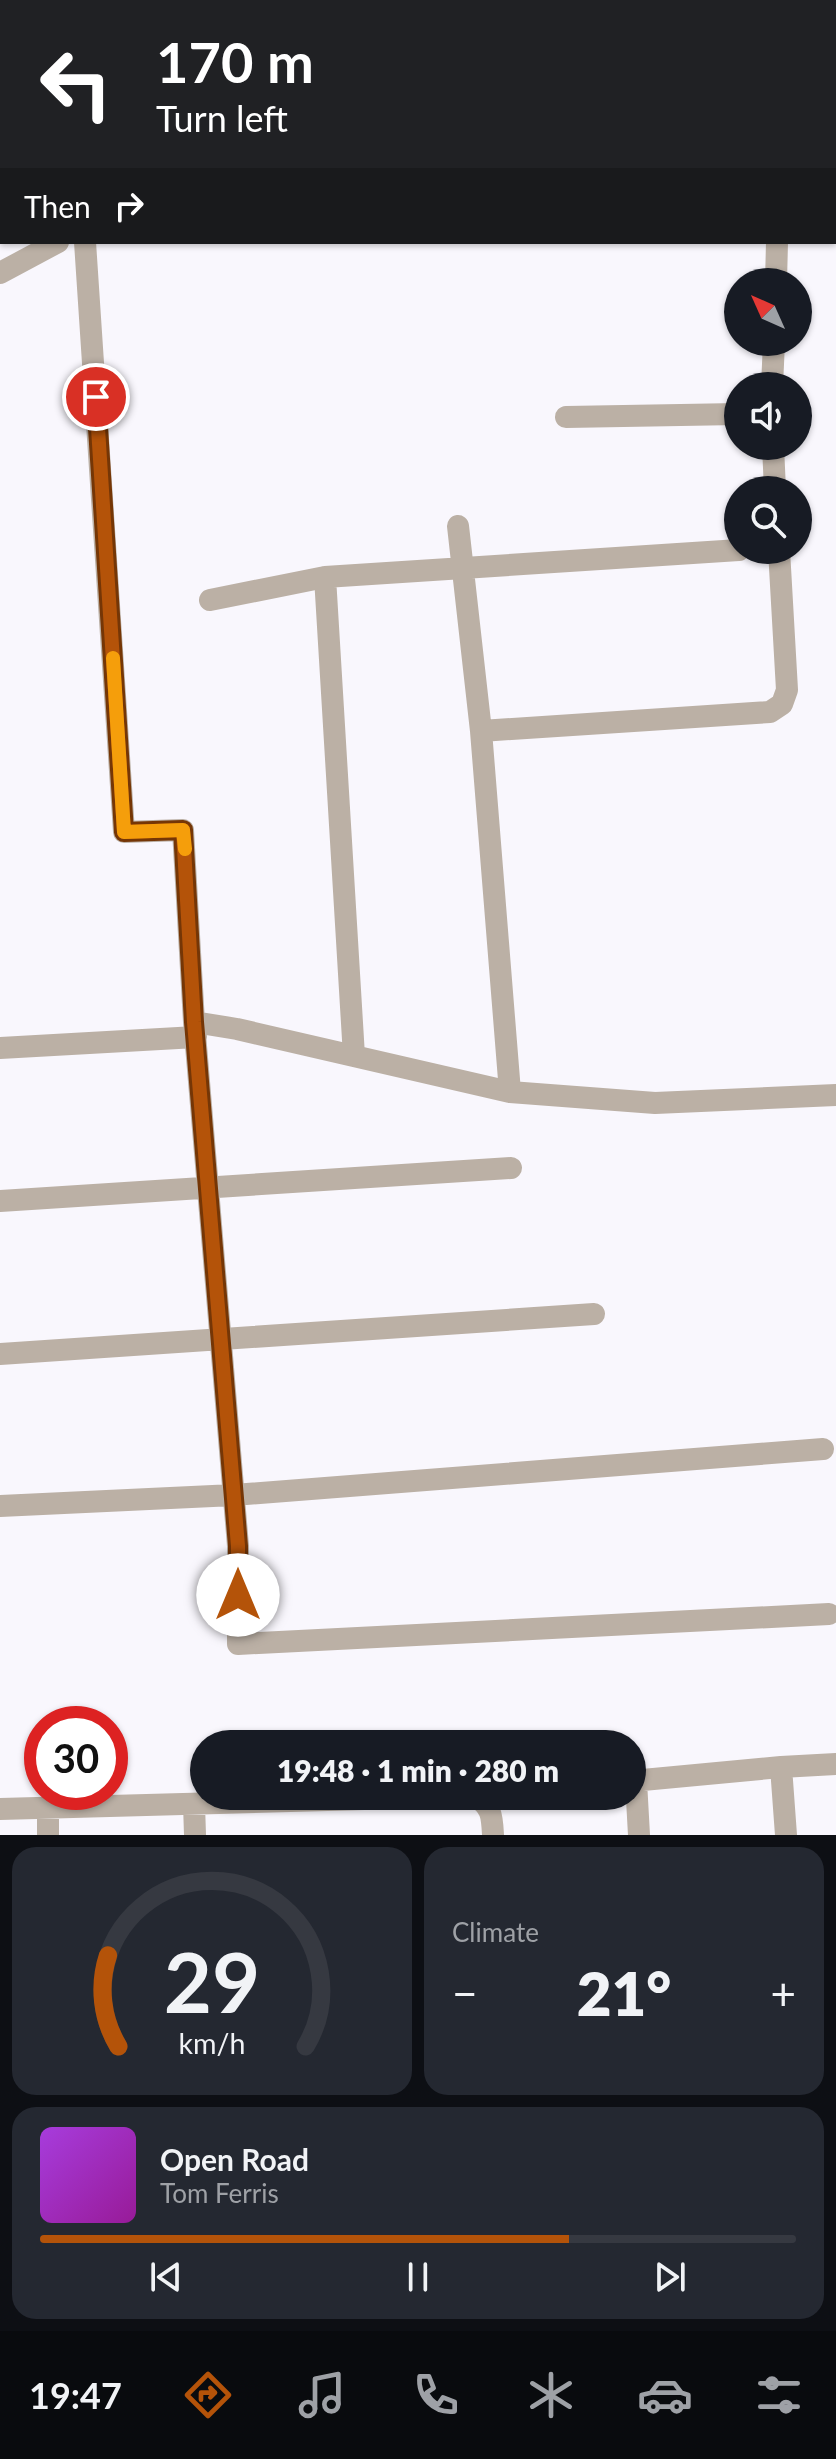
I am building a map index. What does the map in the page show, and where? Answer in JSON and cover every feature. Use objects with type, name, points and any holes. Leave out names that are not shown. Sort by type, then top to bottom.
[{"type":"street","points":[[0,273],[54,244]]},
{"type":"street","points":[[85,244],[124,832],[183,830],[195,1029],[238,1546],[238,1644],[829,1614]]},
{"type":"street","points":[[776,268],[777,244]]},
{"type":"street","points":[[566,417],[724,414]]},
{"type":"street","points":[[458,526],[481,731],[510,1092]]},
{"type":"street","points":[[210,600],[325,577],[724,551]]},
{"type":"street","points":[[481,731],[770,712],[782,704],[787,690],[780,564]]},
{"type":"street","points":[[325,577],[354,1056]]},
{"type":"street","points":[[0,1048],[195,1029],[354,1056],[510,1092],[655,1103],[836,1095]]},
{"type":"street","points":[[0,1201],[511,1168]]},
{"type":"street","points":[[0,1354],[594,1314]]},
{"type":"street","points":[[0,1506],[234,1495],[823,1449]]},
{"type":"street","points":[[646,1780],[836,1764]]},
{"type":"street","points":[[781,1767],[786,1835]]},
{"type":"street","points":[[128,1806],[190,1804]]},
{"type":"street","points":[[0,1809],[24,1808]]},
{"type":"street","points":[[48,1810],[48,1835]]},
{"type":"street","points":[[194,1810],[195,1835]]},
{"type":"street","points":[[489,1810],[493,1835]]},
{"type":"street","points":[[637,1810],[639,1835]]},
{"type":"slow traffic","points":[[113,658],[124,832],[183,830],[185,849]]},
{"type":"route","points":[[96,397],[124,832],[183,830],[194,1022],[238,1546],[238,1595]]}]
